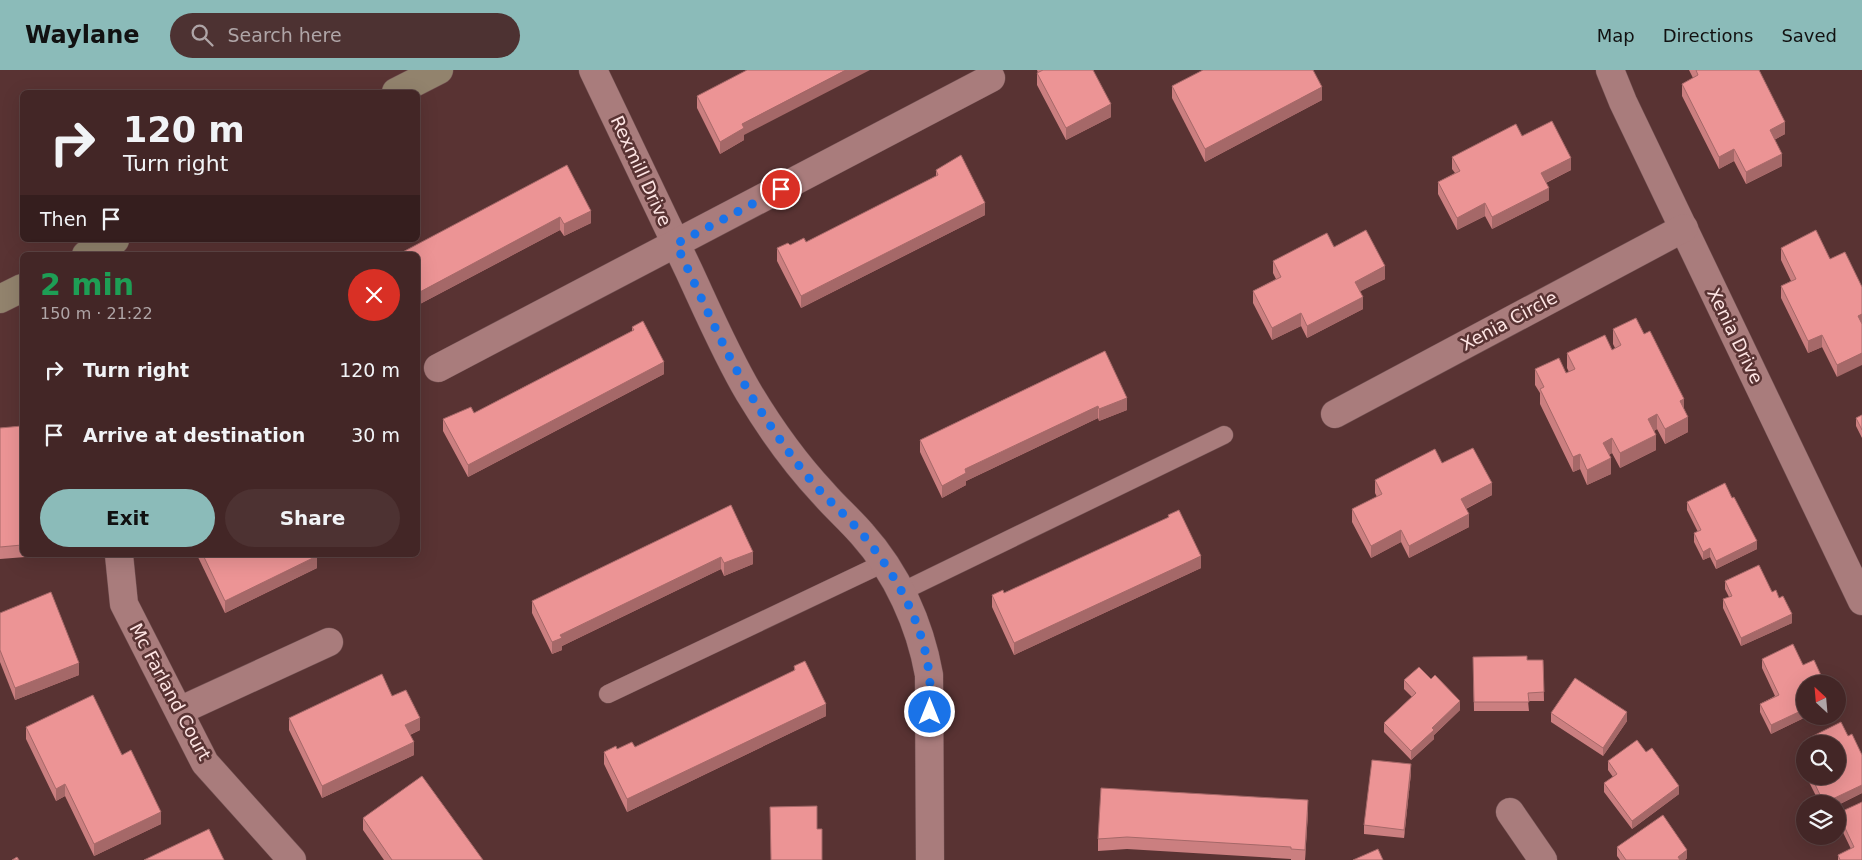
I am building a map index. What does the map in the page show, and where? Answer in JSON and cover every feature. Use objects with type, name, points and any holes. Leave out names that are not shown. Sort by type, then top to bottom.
[{"type":"main road","points":[[400,90],[439,70]]},
{"type":"main road","points":[[92,252],[111,242]]},
{"type":"main road","points":[[0,300],[20,289]]},
{"type":"street","name":"Rexmill Drive","points":[[593,70],[723,344],[749,393],[806,473],[824,495],[862,534],[884,563],[914,619],[924,648],[930,675],[930,860]]},
{"type":"street","name":"Xenia Drive","points":[[1610,70],[1623,102],[1862,601]]},
{"type":"street","points":[[438,368],[991,78]]},
{"type":"street","name":"Xenia Circle","points":[[1335,414],[1684,228]]},
{"type":"street","name":"Mc Farland Court","points":[[119,557],[124,604],[205,763],[292,860]]},
{"type":"street","points":[[178,711],[329,642]]},
{"type":"street","points":[[1510,812],[1543,860]]},
{"type":"lane","points":[[901,592],[1224,435]]},
{"type":"lane","points":[[608,694],[884,563]]},
{"type":"building","points":[[747,70],[846,70],[742,124],[744,128],[720,142],[697,96]]},
{"type":"building","points":[[1043,70],[1093,70],[1111,104],[1066,128],[1037,73]]},
{"type":"building","points":[[1203,70],[1313,70],[1322,87],[1205,149],[1172,86]]},
{"type":"building","points":[[1696,70],[1759,70],[1785,122],[1770,130],[1782,154],[1746,172],[1734,149],[1719,157],[1682,84],[1698,75]]},
{"type":"building","points":[[1552,121],[1571,158],[1541,173],[1549,188],[1492,217],[1485,203],[1457,218],[1438,182],[1460,171],[1452,157],[1516,124],[1522,136]]},
{"type":"building","points":[[961,155],[985,203],[801,296],[777,248],[788,243],[790,245],[804,238],[806,242],[938,175],[936,170]]},
{"type":"building","points":[[567,165],[591,211],[564,224],[560,217],[420,292],[420,252],[403,252]]},
{"type":"building","points":[[1366,230],[1385,266],[1355,282],[1363,297],[1307,326],[1301,313],[1272,328],[1253,291],[1281,277],[1273,261],[1327,233],[1334,247]]},
{"type":"building","points":[[1816,230],[1830,259],[1845,252],[1862,287],[1862,314],[1858,316],[1862,324],[1862,353],[1837,365],[1822,335],[1808,341],[1781,286],[1796,279],[1781,248]]},
{"type":"building","points":[[1636,318],[1644,334],[1650,331],[1684,399],[1680,401],[1688,417],[1665,429],[1657,414],[1648,419],[1656,435],[1620,453],[1612,438],[1603,443],[1611,458],[1587,470],[1580,454],[1573,457],[1540,389],[1544,387],[1535,369],[1559,358],[1566,373],[1575,369],[1567,353],[1605,335],[1612,350],[1621,345],[1613,329]]},
{"type":"building","points":[[643,321],[664,362],[468,465],[443,419],[471,407],[474,413],[634,330],[632,327]]},
{"type":"building","points":[[1105,351],[1127,398],[1099,409],[1098,406],[965,469],[966,473],[942,486],[920,440]]},
{"type":"building","points":[[1862,415],[1862,430],[1856,418]]},
{"type":"building","points":[[20,426],[20,545],[0,547],[0,428]]},
{"type":"building","points":[[1473,448],[1492,483],[1461,499],[1469,514],[1409,546],[1401,530],[1371,546],[1352,509],[1382,494],[1375,480],[1435,449],[1442,463]]},
{"type":"building","points":[[1725,483],[1757,541],[1716,561],[1710,548],[1703,552],[1694,533],[1701,530],[1687,502]]},
{"type":"building","points":[[731,505],[753,552],[724,563],[721,557],[560,635],[562,638],[552,642],[532,601]]},
{"type":"building","points":[[1179,510],[1201,556],[1014,643],[992,595],[1003,590],[1004,593],[1169,517],[1168,515]]},
{"type":"building","points":[[204,557],[315,557],[225,601]]},
{"type":"building","points":[[1759,565],[1772,592],[1776,590],[1779,598],[1783,596],[1792,614],[1741,638],[1723,599],[1732,596],[1725,581]]},
{"type":"building","points":[[51,592],[79,663],[15,688],[0,650],[0,613]]},
{"type":"building","points":[[1793,644],[1803,665],[1814,660],[1821,675],[1796,675],[1796,713],[1771,725],[1760,704],[1779,695],[1762,659]]},
{"type":"building","points":[[1527,656],[1527,660],[1543,660],[1544,692],[1528,693],[1529,702],[1474,702],[1473,657]]},
{"type":"building","points":[[805,661],[826,704],[627,799],[604,752],[616,746],[617,749],[632,742],[635,747],[795,670],[794,666]]},
{"type":"building","points":[[1419,667],[1431,679],[1435,675],[1460,701],[1432,728],[1434,730],[1411,751],[1384,723],[1416,693],[1404,680]]},
{"type":"building","points":[[382,674],[392,696],[406,690],[420,718],[405,725],[414,742],[322,786],[289,718]]},
{"type":"building","points":[[1575,678],[1627,712],[1603,748],[1551,713]]},
{"type":"building","points":[[93,695],[122,755],[131,750],[161,812],[94,844],[65,784],[56,789],[26,727]]},
{"type":"building","points":[[1835,725],[1842,725],[1848,736],[1852,734],[1862,755],[1862,785],[1841,795],[1820,795],[1815,785],[1846,785],[1846,735],[1815,735]]},
{"type":"building","points":[[1637,740],[1646,752],[1652,748],[1679,786],[1632,821],[1604,783],[1617,774],[1608,761]]},
{"type":"building","points":[[1372,760],[1411,764],[1404,830],[1364,825]]},
{"type":"building","points":[[422,776],[483,860],[392,860],[363,818]]},
{"type":"building","points":[[1101,788],[1308,800],[1305,850],[1291,849],[1291,847],[1127,837],[1098,839]]},
{"type":"building","points":[[1862,802],[1862,860],[1840,860],[1838,855],[1854,847],[1846,830],[1846,809]]},
{"type":"building","points":[[817,806],[817,829],[822,829],[822,860],[771,860],[770,807]]},
{"type":"building","points":[[1663,815],[1687,850],[1678,857],[1680,860],[1626,860],[1617,847]]},
{"type":"building","points":[[209,829],[224,860],[144,860]]},
{"type":"building","points":[[1378,849],[1383,860],[1353,860]]},
{"type":"route","points":[[781,189],[676,244],[723,344],[749,393],[764,416],[806,473],[824,495],[862,534],[889,569],[914,619],[924,648],[930,675],[930,712]]}]
